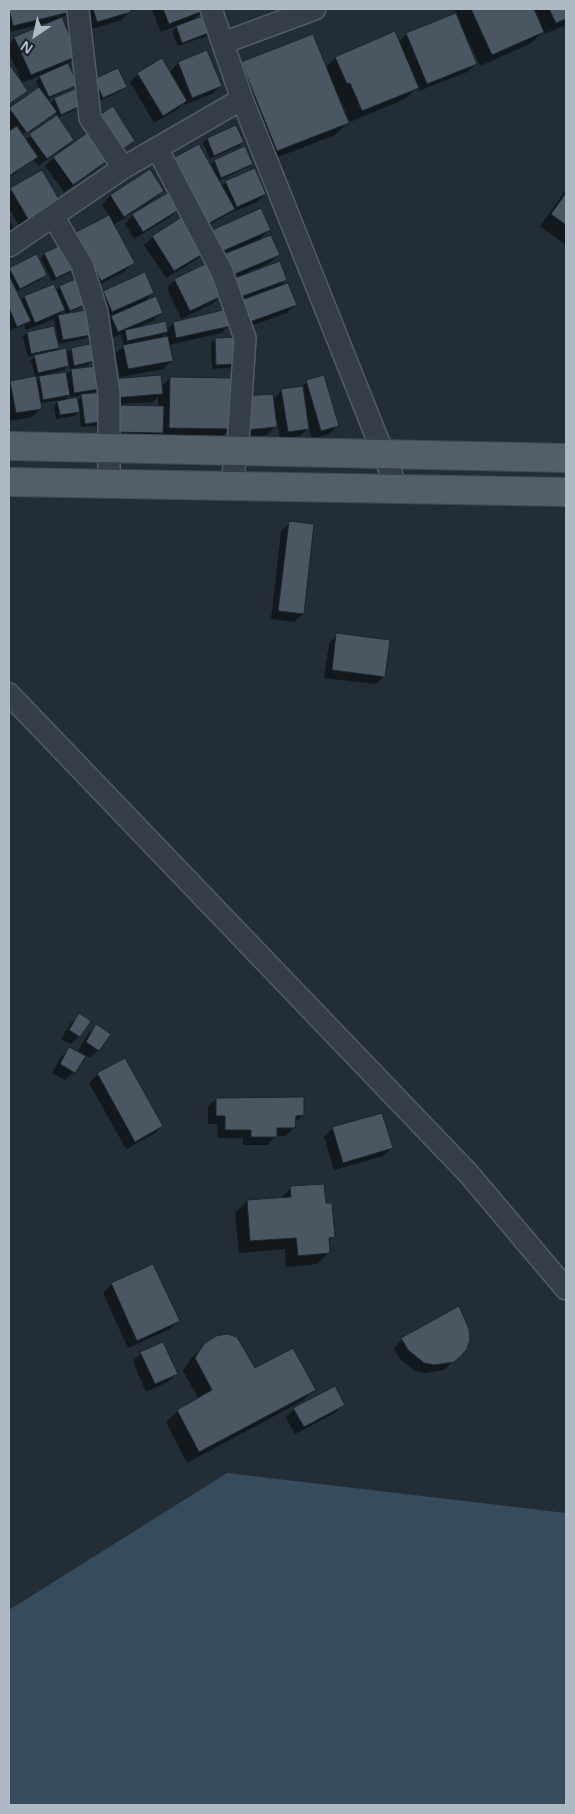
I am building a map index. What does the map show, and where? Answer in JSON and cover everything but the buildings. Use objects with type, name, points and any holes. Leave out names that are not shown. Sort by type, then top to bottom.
[{"type":"main road","points":[[9,446],[566,458]]},
{"type":"main road","points":[[9,482],[566,492]]},
{"type":"street","points":[[78,9],[90,118],[123,168]]},
{"type":"street","points":[[211,9],[242,99],[397,488]]},
{"type":"street","points":[[223,43],[315,9]]},
{"type":"street","points":[[9,246],[123,168],[242,99]]},
{"type":"street","points":[[158,148],[222,272],[246,338],[237,451],[231,486]]},
{"type":"street","points":[[53,216],[82,264],[97,312],[109,394],[109,484]]},
{"type":"street","points":[[9,694],[468,1172],[566,1289]]},
{"type":"water","points":[[227,1473],[566,1513],[566,1805],[9,1805],[9,1610]]}]
